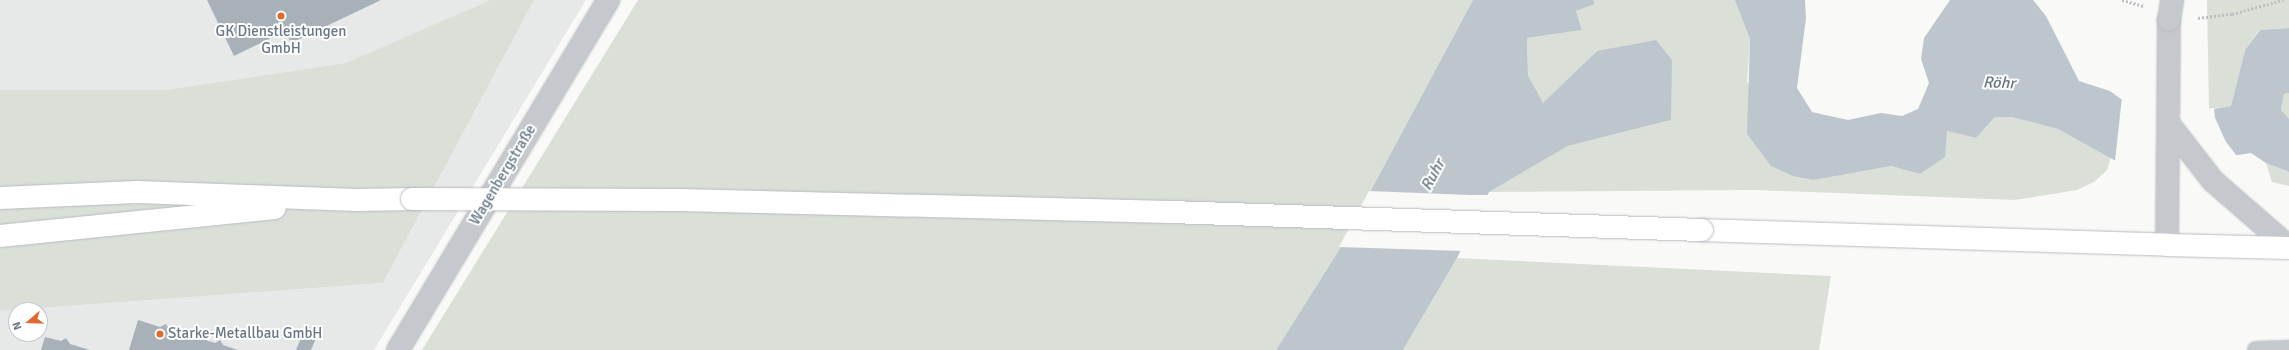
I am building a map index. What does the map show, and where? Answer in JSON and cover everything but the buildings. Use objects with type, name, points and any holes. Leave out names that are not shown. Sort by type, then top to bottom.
[{"type":"main road","points":[[0,198],[137,192],[357,200],[680,200],[1170,212],[2167,245],[2289,247]]},
{"type":"main road","points":[[0,236],[357,200]]},
{"type":"street","name":"Wagenbergstraße","points":[[398,350],[608,0]]},
{"type":"street","points":[[2167,245],[2169,20],[2172,0]]},
{"type":"street","points":[[2168,123],[2213,181],[2289,247]]},
{"type":"lane","points":[[2256,350],[2289,349]]},
{"type":"path","points":[[2122,0],[2145,6]]},
{"type":"path","points":[[2191,19],[2232,14],[2283,0]]},
{"type":"shaded area","points":[[0,0],[490,0],[347,63],[165,90],[0,90]]},
{"type":"shaded area","points":[[490,0],[534,0],[383,283],[48,307],[48,302],[8,302],[8,310],[0,311],[0,90],[165,90],[346,63]]},
{"type":"shaded area","points":[[534,0],[586,0],[374,350],[0,350],[0,311],[8,310],[8,342],[48,342],[48,307],[383,283]]},
{"type":"shaded area","points":[[638,0],[1473,0],[1339,250],[1276,350],[422,350]]},
{"type":"shaded area","points":[[1593,0],[1736,0],[1750,39],[1747,82],[1814,180],[1891,166],[1920,174],[1947,131],[1976,138],[1995,117],[2011,117],[2058,129],[2111,157],[2107,170],[2094,182],[2077,190],[2015,200],[1756,190],[1489,192],[1568,146],[1671,120],[1597,51],[1543,104],[1528,75],[1527,38],[1582,30],[1576,11],[1595,4]]},
{"type":"shaded area","points":[[2207,0],[2289,0],[2289,28],[2259,30],[2245,50],[2231,106],[2209,111]]},
{"type":"shaded area","points":[[2289,93],[2288,120],[2281,110],[2284,94]]},
{"type":"shaded area","points":[[2266,163],[2289,172],[2289,186],[2272,182]]},
{"type":"shaded area","points":[[1457,258],[1831,276],[1819,350],[1403,350]]},
{"type":"water","name":"Ruhr","points":[[1473,0],[1593,0],[1595,4],[1576,11],[1582,30],[1527,38],[1528,75],[1543,103],[1597,51],[1656,40],[1672,60],[1671,120],[1568,146],[1489,192],[1457,258],[1403,350],[1276,350],[1339,250]]},
{"type":"water","name":"Röhr","points":[[1735,0],[1805,0],[1806,18],[1797,88],[1812,112],[1848,120],[1881,113],[1902,116],[1918,109],[1929,83],[1921,59],[1924,38],[1950,0],[2033,0],[2046,16],[2079,81],[2110,91],[2136,110],[2191,114],[2231,106],[2245,50],[2260,30],[2289,28],[2289,93],[2284,94],[2281,110],[2289,119],[2289,172],[2266,163],[2251,153],[2134,171],[2058,129],[2011,117],[1995,117],[1976,138],[1947,131],[1945,157],[1920,174],[1891,166],[1814,180],[1793,176],[1771,166],[1747,134],[1750,39]]},
{"type":"pier","points":[[2122,97],[2137,108],[2191,112],[2214,108],[2215,118],[2226,142],[2237,156],[2190,177],[2133,173],[2115,161]]},
{"type":"pier","points":[[1369,191],[1490,195],[1463,251],[1339,247]]},
{"type":"place","name":"GK Dienstleistungen GmbH","points":[[281,16]]},
{"type":"place","name":"Starke-Metallbau GmbH","points":[[160,334]]}]
